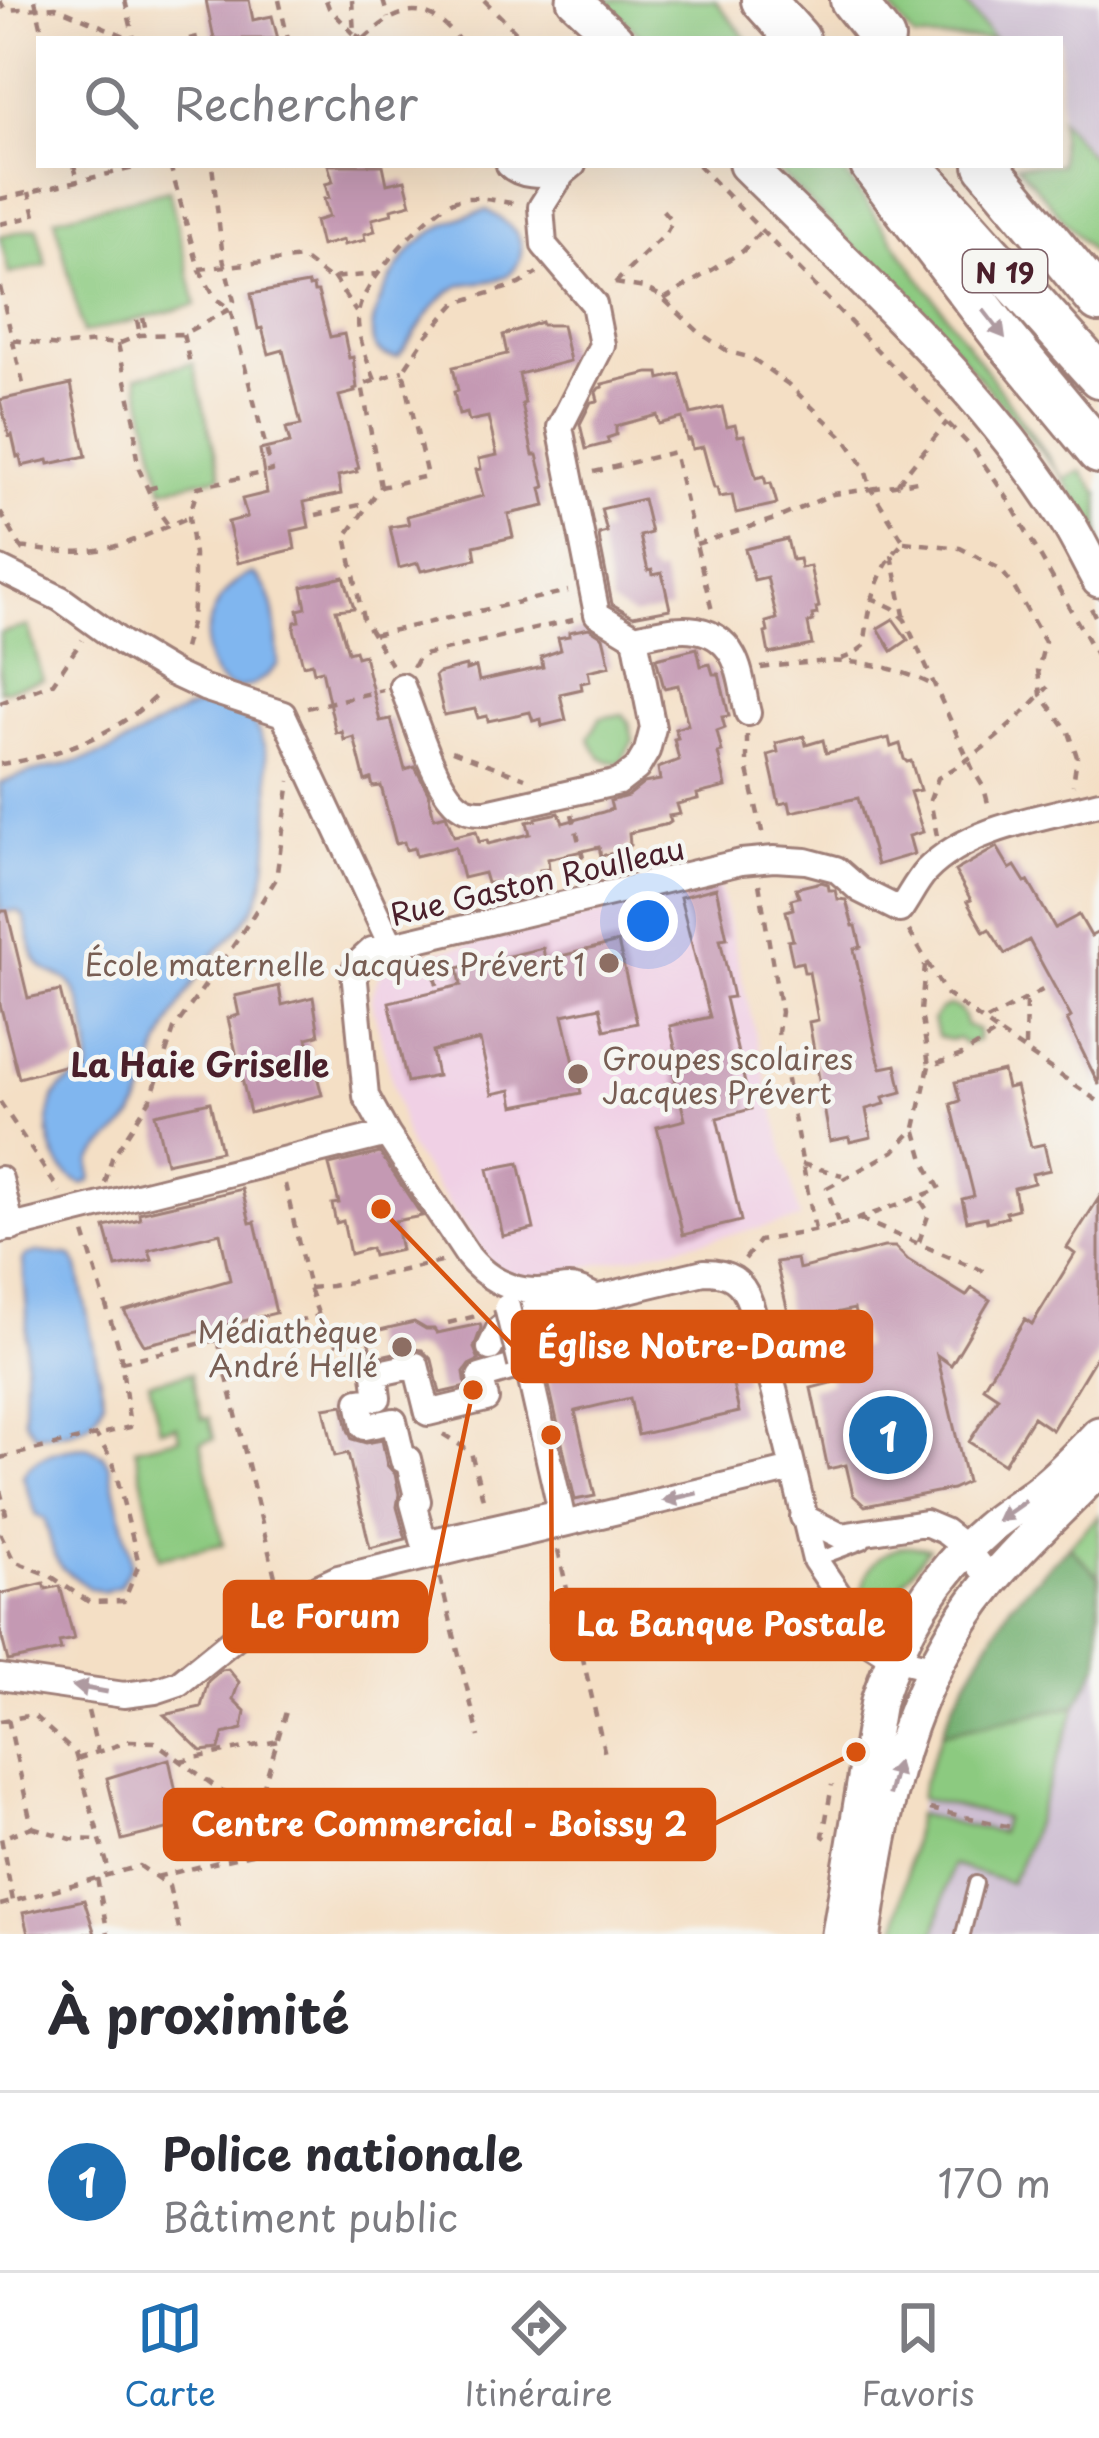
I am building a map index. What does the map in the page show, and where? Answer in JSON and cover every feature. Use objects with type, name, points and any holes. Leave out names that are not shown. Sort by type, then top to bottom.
[{"type":"highway","points":[[746,0],[773,36]]},
{"type":"highway","points":[[763,0],[795,36]]},
{"type":"highway","points":[[852,0],[881,36]]},
{"type":"highway","points":[[874,168],[1099,452]]},
{"type":"highway","name":"N 19","points":[[913,168],[1099,376]]},
{"type":"highway","name":"N 19","points":[[988,168],[1099,301]]},
{"type":"street","points":[[575,8],[619,28]]},
{"type":"street","points":[[513,168],[534,175],[568,170]]},
{"type":"street","points":[[749,168],[877,294],[989,414],[1064,515],[1099,580]]},
{"type":"street","points":[[568,170],[541,207],[544,245],[594,304],[602,345],[560,427],[597,614],[635,637],[675,628],[719,638],[734,658],[748,713]]},
{"type":"street","points":[[0,569],[61,599],[174,674],[284,714],[391,945]]},
{"type":"street","points":[[403,686],[442,787],[456,804],[487,812],[619,782],[637,768],[653,728],[635,637]]},
{"type":"street","points":[[901,910],[923,874],[969,838],[1099,802]]},
{"type":"street","name":"Rue Gaston Roulleau","points":[[493,1278],[468,1256],[366,1096],[354,971],[372,950],[763,860],[806,861],[836,869],[860,890],[901,910]]},
{"type":"street","points":[[334,1147],[366,1096]]},
{"type":"street","points":[[0,1179],[6,1229],[387,1134]]},
{"type":"street","points":[[490,1348],[499,1329],[515,1317],[704,1272],[732,1276],[745,1289],[750,1303],[815,1560],[868,1641],[894,1658],[935,1668]]},
{"type":"street","points":[[493,1278],[538,1291],[574,1286],[595,1297]]},
{"type":"street","points":[[507,1307],[523,1364],[552,1520]]},
{"type":"street","points":[[523,1364],[480,1377],[486,1399],[428,1413],[416,1365],[375,1374],[378,1398],[358,1401],[364,1427],[394,1421],[403,1460],[408,1459],[424,1544],[794,1469]]},
{"type":"street","points":[[839,1934],[878,1701],[918,1611],[966,1548],[1042,1490],[1099,1434]]},
{"type":"street","points":[[865,1934],[880,1831],[897,1759],[935,1668],[991,1581],[1099,1469]]},
{"type":"street","points":[[803,1517],[841,1536],[925,1523],[966,1548],[991,1581]]},
{"type":"street","points":[[0,1676],[124,1694],[155,1691],[179,1683],[280,1605],[338,1578],[552,1520]]},
{"type":"lane","points":[[767,168],[976,377],[1053,474],[1099,549]]},
{"type":"lane","points":[[815,1560],[897,1528]]},
{"type":"lane","points":[[963,1934],[976,1883]]},
{"type":"path","points":[[125,0],[132,36]]},
{"type":"path","points":[[279,0],[287,36]]},
{"type":"path","points":[[326,0],[358,36]]},
{"type":"path","points":[[352,0],[354,34]]},
{"type":"path","points":[[383,0],[388,18]]},
{"type":"path","points":[[484,0],[520,36]]},
{"type":"path","points":[[0,1],[5,10],[36,3],[56,7],[126,36]]},
{"type":"path","points":[[36,3],[43,36]]},
{"type":"path","points":[[367,36],[404,8],[425,10],[456,36]]},
{"type":"path","points":[[75,168],[78,181]]},
{"type":"path","points":[[0,199],[134,168]]},
{"type":"path","points":[[1,765],[105,732],[140,711],[174,674],[184,651],[194,590],[188,517],[198,487],[272,471],[230,309],[215,298],[200,269],[171,168]]},
{"type":"path","points":[[13,340],[59,346],[118,344],[144,335],[183,334],[230,309],[234,301],[212,168]]},
{"type":"path","points":[[701,168],[974,450],[1008,499],[1099,660]]},
{"type":"path","points":[[0,224],[34,216],[29,192]]},
{"type":"path","points":[[357,314],[366,288],[409,236],[455,200],[515,205],[548,200]]},
{"type":"path","points":[[594,304],[666,233],[672,221],[659,206]]},
{"type":"path","points":[[664,299],[742,251],[762,230]]},
{"type":"path","points":[[200,269],[302,258],[328,278],[378,274]]},
{"type":"path","points":[[381,487],[362,385],[403,371],[455,303],[520,284],[557,260]]},
{"type":"path","points":[[333,277],[357,314],[375,380]]},
{"type":"path","points":[[615,284],[644,288],[664,299],[700,333],[729,352],[752,358],[788,384],[846,440],[904,542]]},
{"type":"path","points":[[0,287],[23,384]]},
{"type":"path","points":[[140,319],[144,335]]},
{"type":"path","points":[[183,334],[190,364]]},
{"type":"path","points":[[118,344],[119,372],[136,426],[139,469],[169,526]]},
{"type":"path","points":[[403,371],[427,476],[381,487],[346,536],[363,619],[403,686]]},
{"type":"path","points":[[896,485],[947,422]]},
{"type":"path","points":[[571,478],[674,452],[719,638]]},
{"type":"path","points":[[696,544],[778,518],[832,494],[923,480]]},
{"type":"path","points":[[148,489],[163,485]]},
{"type":"path","points":[[316,515],[368,503]]},
{"type":"path","points":[[20,547],[100,552],[188,517]]},
{"type":"path","points":[[839,660],[864,646],[870,597],[892,554],[904,542]]},
{"type":"path","points":[[904,542],[961,548],[1000,569],[1034,620],[1045,642],[1038,670],[1041,695],[1069,732],[1077,757],[1070,811]]},
{"type":"path","points":[[892,554],[905,620],[984,788],[996,831]]},
{"type":"path","points":[[374,635],[592,585]]},
{"type":"path","points":[[870,597],[905,620]]},
{"type":"path","points":[[403,686],[418,656],[597,614]]},
{"type":"path","points":[[0,703],[53,683],[77,649]]},
{"type":"path","points":[[738,671],[839,660],[901,672],[938,687]]},
{"type":"path","points":[[284,714],[403,686]]},
{"type":"path","points":[[941,858],[931,800],[938,778],[1009,728],[1048,687]]},
{"type":"path","points":[[748,713],[747,766],[763,860],[760,900],[781,1012],[778,1032],[815,1230]]},
{"type":"path","points":[[424,741],[567,794],[592,897]]},
{"type":"path","points":[[98,1206],[112,1158],[151,1098],[174,1029],[275,880],[297,742]]},
{"type":"path","points":[[901,910],[914,943],[946,994],[1099,1102]]},
{"type":"path","points":[[425,937],[438,988]]},
{"type":"path","points":[[732,1276],[759,1240],[839,1226],[940,1189],[925,1163],[915,1128],[928,1066],[921,1011],[926,962]]},
{"type":"path","points":[[984,1022],[1050,986]]},
{"type":"path","points":[[1025,1050],[1026,999]]},
{"type":"path","points":[[928,1066],[962,1055],[998,1032]]},
{"type":"path","points":[[0,1102],[84,1233],[122,1362],[130,1427],[0,1458]]},
{"type":"path","points":[[839,1226],[826,1188],[894,1151],[915,1128]]},
{"type":"path","points":[[122,1362],[319,1316],[308,1288],[279,1161]]},
{"type":"path","points":[[802,1164],[847,1176]]},
{"type":"path","points":[[918,1197],[929,1213],[919,1242]]},
{"type":"path","points":[[859,1219],[986,1272]]},
{"type":"path","points":[[308,1288],[468,1256]]},
{"type":"path","points":[[448,1323],[480,1315],[493,1278]]},
{"type":"path","points":[[523,1364],[524,1354],[590,1338],[602,1314],[595,1297]]},
{"type":"path","points":[[218,1340],[273,1567]]},
{"type":"path","points":[[0,1533],[14,1562],[49,1575],[89,1602],[124,1601],[139,1564],[113,1462],[96,1435]]},
{"type":"path","points":[[0,1490],[6,1513],[0,1514]]},
{"type":"path","points":[[552,1520],[606,1760]]},
{"type":"path","points":[[435,1555],[479,1736]]},
{"type":"path","points":[[82,1688],[98,1752]]},
{"type":"path","points":[[252,1825],[288,1705]]},
{"type":"path","points":[[32,1827],[4,1720],[33,1715],[76,1753],[110,1874]]},
{"type":"path","points":[[180,1760],[278,1741]]},
{"type":"path","points":[[77,1759],[130,1742],[154,1742],[232,1799],[252,1825],[261,1851]]},
{"type":"path","points":[[823,1835],[832,1784]]},
{"type":"path","points":[[930,1809],[1015,1828]]},
{"type":"path","points":[[13,1901],[1,1838],[32,1827],[71,1839],[100,1840]]},
{"type":"path","points":[[156,1877],[318,1838]]},
{"type":"path","points":[[0,1905],[140,1866],[169,1886],[180,1934]]},
{"type":"path","points":[[97,1878],[108,1934]]},
{"type":"shaded area","points":[[953,0],[1099,0],[1099,193],[1063,145],[1063,36],[980,36]]},
{"type":"shaded area","name":"Groupes scolaires Jacques Prévert","points":[[719,883],[800,1219],[536,1278],[495,1271],[409,1147],[371,1000],[383,962]]},
{"type":"shaded area","points":[[1099,1515],[1099,1934],[896,1934],[923,1783],[954,1702],[1011,1604]]},
{"type":"green space","points":[[604,0],[715,0],[745,36],[641,36]]},
{"type":"green space","points":[[884,0],[962,0],[992,36],[913,36]]},
{"type":"green space","points":[[1063,123],[1099,166],[1099,261],[1020,168],[1063,168]]},
{"type":"green space","points":[[775,168],[841,168],[1064,479],[956,350]]},
{"type":"green space","points":[[169,190],[196,305],[83,333],[55,218]]},
{"type":"green space","points":[[37,227],[46,265],[9,274],[0,236]]},
{"type":"green space","points":[[193,363],[221,476],[163,489],[137,376]]},
{"type":"green space","points":[[1081,471],[1099,494],[1099,539],[1064,479]]},
{"type":"green space","points":[[28,626],[43,680],[0,691],[0,633]]},
{"type":"green space","points":[[623,714],[633,740],[621,762],[610,762],[597,753],[589,738],[600,718]]},
{"type":"green space","points":[[948,1006],[958,1009],[966,1025],[978,1030],[978,1040],[964,1044],[937,1036],[933,1020]]},
{"type":"green space","points":[[191,1373],[202,1419],[209,1418],[214,1439],[201,1442],[223,1544],[159,1558],[135,1448],[179,1438],[177,1426],[160,1429],[149,1382]]},
{"type":"green space","points":[[1099,1515],[1099,1577],[1069,1546]]},
{"type":"green space","points":[[906,1546],[929,1548],[877,1618],[861,1599],[865,1579],[879,1558]]},
{"type":"green space","points":[[1069,1546],[1099,1577],[1099,1663],[1077,1705],[942,1733],[954,1702],[1011,1604]]},
{"type":"green space","points":[[1077,1705],[1010,1883],[952,1865],[935,1934],[896,1934],[917,1814],[1000,1833],[1004,1818],[920,1798],[942,1733]]},
{"type":"water","points":[[487,210],[518,237],[521,252],[515,267],[499,279],[452,290],[398,357],[381,353],[373,343],[376,310],[404,259],[437,229]]},
{"type":"water","points":[[253,574],[272,603],[278,664],[253,684],[234,687],[226,685],[211,667],[209,626],[230,587]]},
{"type":"water","points":[[210,703],[246,715],[264,744],[270,801],[263,881],[248,917],[207,963],[177,1011],[134,1116],[93,1158],[91,1181],[82,1184],[61,1167],[48,1127],[61,1088],[87,1073],[86,1025],[68,981],[37,961],[23,915],[0,912],[0,784],[100,755],[179,713]]},
{"type":"water","points":[[37,1252],[72,1256],[78,1267],[104,1399],[86,1425],[35,1435],[24,1419],[27,1312],[23,1260]]},
{"type":"water","points":[[87,1447],[103,1455],[109,1465],[130,1554],[131,1565],[120,1586],[103,1592],[89,1588],[61,1567],[45,1519],[37,1516],[23,1476],[42,1457]]},
{"type":"building","points":[[206,0],[249,0],[253,20],[272,16],[277,36],[213,36]]},
{"type":"building","points":[[329,168],[384,168],[387,184],[405,180],[411,204],[372,219],[375,231],[364,234],[365,240],[321,246],[315,221],[329,217],[325,184],[333,182]]},
{"type":"building","points":[[308,284],[318,292],[330,337],[344,334],[349,358],[353,357],[357,388],[339,396],[359,468],[338,476],[341,494],[304,502],[309,527],[292,531],[295,549],[238,563],[228,522],[247,517],[242,499],[267,493],[260,450],[290,443],[286,428],[301,425],[283,350],[269,354],[251,294]]},
{"type":"building","points":[[541,322],[562,325],[570,361],[519,374],[533,455],[537,455],[545,487],[541,488],[545,506],[508,514],[513,537],[474,546],[476,559],[421,571],[418,563],[399,568],[390,527],[409,524],[407,516],[483,496],[476,470],[481,469],[479,459],[497,455],[488,417],[469,421],[467,413],[459,415],[453,367],[507,354],[503,335]]},
{"type":"building","points":[[659,373],[660,379],[680,374],[691,414],[722,407],[727,427],[735,425],[738,436],[744,435],[756,478],[764,476],[766,484],[771,483],[777,504],[736,513],[732,495],[719,497],[703,447],[692,449],[682,418],[659,424],[657,415],[616,426],[616,435],[607,438],[609,443],[586,449],[580,424],[591,402],[598,401],[596,392],[602,384]]},
{"type":"building","points":[[71,384],[86,456],[22,466],[0,400]]},
{"type":"building","points":[[643,499],[651,533],[640,536],[648,571],[662,573],[670,609],[633,616],[612,604],[600,543],[599,534],[607,532],[601,509]]},
{"type":"building","points":[[787,539],[792,560],[799,559],[801,568],[810,566],[819,607],[808,623],[812,645],[769,654],[766,622],[777,619],[767,577],[754,580],[745,549]]},
{"type":"building","points":[[344,577],[354,608],[336,610],[348,652],[364,655],[380,721],[391,719],[405,770],[415,767],[434,818],[446,815],[454,836],[476,831],[479,842],[487,840],[488,844],[530,834],[527,822],[536,818],[559,813],[563,823],[603,812],[612,809],[610,801],[660,780],[658,768],[679,760],[675,729],[688,725],[678,685],[664,688],[656,658],[697,648],[701,666],[710,664],[713,674],[719,674],[729,716],[722,717],[725,728],[717,731],[726,787],[677,804],[680,814],[669,816],[668,824],[629,833],[630,845],[622,851],[601,856],[599,847],[548,859],[549,869],[540,870],[541,876],[498,887],[487,883],[484,873],[463,878],[455,847],[416,856],[414,848],[406,850],[404,842],[396,844],[381,786],[373,787],[371,779],[365,781],[354,737],[344,740],[342,731],[336,733],[322,670],[314,672],[312,663],[303,665],[294,629],[300,621],[298,610],[306,608],[302,587]]},
{"type":"building","points":[[893,619],[908,640],[892,651],[878,628]]},
{"type":"building","points":[[589,628],[603,637],[610,666],[588,671],[590,681],[581,683],[582,689],[560,694],[566,720],[542,726],[541,719],[533,721],[530,712],[488,721],[487,716],[478,718],[475,709],[444,715],[438,673],[476,667],[479,681],[543,667],[541,657],[561,650],[558,638]]},
{"type":"building","points":[[804,736],[806,745],[823,740],[826,753],[889,738],[891,747],[900,744],[920,790],[910,792],[923,832],[909,836],[914,854],[877,865],[858,798],[791,812],[789,802],[779,804],[768,755],[778,752],[776,743]]},
{"type":"building","points":[[997,847],[1010,869],[1015,866],[1028,881],[1055,928],[1079,915],[1091,936],[1099,932],[1099,1085],[1067,1020],[1071,1017],[1029,940],[1005,954],[989,929],[984,932],[967,902],[971,900],[955,871]]},
{"type":"building","points":[[821,882],[835,890],[837,899],[846,900],[861,947],[854,949],[876,1051],[881,1068],[896,1065],[902,1092],[866,1109],[871,1137],[850,1142],[849,1137],[830,1141],[809,1022],[818,1020],[809,972],[804,972],[802,962],[793,964],[788,941],[793,940],[786,911],[793,909],[791,899],[799,897],[796,888]]},
{"type":"building","points":[[716,888],[727,938],[720,939],[733,997],[725,998],[751,1109],[717,1118],[741,1221],[683,1235],[657,1127],[685,1120],[669,1053],[676,1051],[670,1026],[710,1017],[680,897]]},
{"type":"building","points":[[0,911],[7,911],[28,998],[60,991],[78,1062],[19,1078],[0,1004]]},
{"type":"building","points":[[618,942],[637,1023],[605,1030],[600,1007],[563,1015],[581,1093],[514,1106],[511,1090],[492,1094],[480,1040],[432,1051],[437,1076],[407,1082],[389,1002],[461,985],[458,968],[543,948],[545,960]]},
{"type":"building","points":[[279,986],[282,1005],[313,997],[319,1035],[307,1038],[322,1095],[250,1113],[228,1018],[239,1015],[235,996]]},
{"type":"building","points":[[1003,1071],[1007,1088],[1016,1086],[1031,1147],[1044,1144],[1050,1170],[1032,1174],[1034,1183],[1014,1188],[1018,1209],[1006,1212],[1008,1217],[967,1221],[962,1199],[974,1196],[951,1104],[960,1101],[955,1082]]},
{"type":"building","points":[[210,1102],[221,1151],[166,1163],[155,1114]]},
{"type":"building","points":[[380,1153],[422,1216],[395,1221],[401,1250],[373,1256],[371,1248],[350,1254],[343,1221],[336,1223],[332,1204],[339,1203],[329,1165]]},
{"type":"building","points":[[519,1163],[534,1229],[503,1236],[488,1169]]},
{"type":"building","points":[[242,1189],[250,1223],[255,1222],[276,1313],[144,1345],[124,1311],[230,1280],[220,1233],[149,1250],[152,1260],[116,1267],[105,1227],[140,1219],[139,1213]]},
{"type":"building","points":[[1099,1198],[1099,1352],[1052,1430],[1033,1417],[1004,1464],[969,1442],[998,1397],[983,1387],[1025,1319],[1032,1324],[1075,1254],[1067,1248]]},
{"type":"building","points":[[895,1247],[966,1296],[972,1288],[990,1300],[951,1365],[937,1355],[967,1482],[865,1506],[853,1495],[846,1465],[828,1469],[811,1388],[831,1383],[825,1353],[864,1347],[854,1309],[812,1318],[814,1329],[793,1333],[776,1262],[797,1259],[799,1269]]},
{"type":"building","points":[[716,1311],[728,1364],[740,1361],[745,1382],[733,1385],[739,1412],[638,1435],[630,1398],[575,1411],[595,1496],[575,1500],[543,1359],[561,1356],[559,1349],[620,1333],[619,1327],[668,1315],[669,1321]]},
{"type":"building","points":[[414,1322],[437,1333],[480,1324],[474,1348],[479,1360],[464,1372],[466,1387],[440,1393],[432,1360],[422,1350],[372,1358],[367,1333]]},
{"type":"building","points":[[343,1405],[352,1439],[382,1440],[387,1465],[395,1474],[406,1539],[370,1548],[348,1453],[335,1456],[324,1408]]},
{"type":"building","points":[[44,1583],[46,1589],[60,1586],[74,1639],[59,1642],[61,1650],[8,1661],[0,1630],[0,1594]]},
{"type":"building","points":[[228,1669],[239,1682],[233,1699],[245,1711],[242,1729],[223,1734],[219,1749],[201,1751],[164,1715],[201,1707],[208,1681]]},
{"type":"building","points":[[169,1759],[183,1825],[122,1840],[107,1778]]},
{"type":"building","points":[[84,1900],[95,1934],[28,1934],[23,1913]]},
{"type":"place","name":"École maternelle Jacques Prévert 1","points":[[609,963]]},
{"type":"place","name":"Groupes scolaires Jacques Prévert","points":[[578,1074]]},
{"type":"place","name":"Église Notre-Dame","points":[[381,1209]]},
{"type":"place","name":"Médiathèque André Hellé","points":[[402,1347]]},
{"type":"place","name":"Le Forum","points":[[473,1390]]},
{"type":"place","name":"La Banque Postale","points":[[551,1435]]},
{"type":"place","name":"Police nationale","points":[[888,1435]]},
{"type":"place","name":"Centre Commercial - Boissy 2","points":[[856,1752]]},
{"type":"district","name":"La Haie Griselle","points":[[200,1063]]}]
